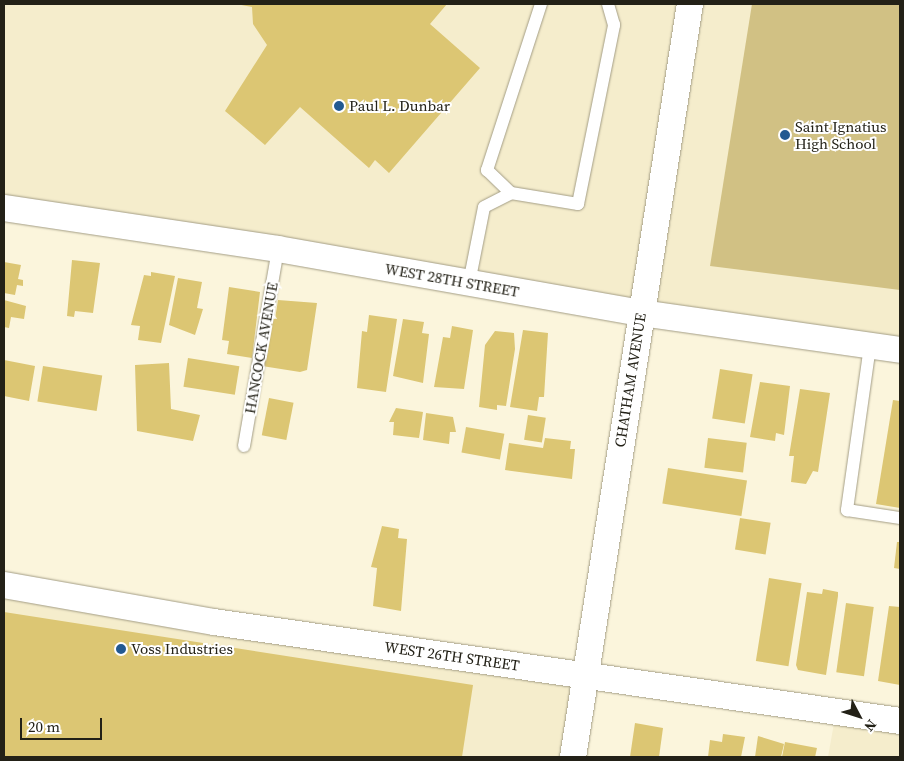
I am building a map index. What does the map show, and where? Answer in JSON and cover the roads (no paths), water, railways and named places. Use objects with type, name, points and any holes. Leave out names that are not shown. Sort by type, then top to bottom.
[{"type":"street","name":"CHATHAM AVENUE","points":[[573,757],[690,4]]},
{"type":"street","name":"WEST 28TH STREET","points":[[4,208],[278,249],[641,313],[900,350]]},
{"type":"street","name":"WEST 26TH STREET","points":[[4,585],[214,622],[900,721]]},
{"type":"lane","points":[[541,4],[487,170],[511,192],[578,204],[614,25],[608,4]]},
{"type":"lane","points":[[469,283],[484,207],[511,192]]},
{"type":"lane","name":"HANCOCK AVENUE","points":[[244,446],[278,249]]},
{"type":"lane","points":[[870,346],[847,510],[900,518]]},
{"type":"place","name":"Paul L. Dunbar","points":[[339,106]]},
{"type":"place","name":"Saint Ignatius High School","points":[[785,135]]},
{"type":"place","name":"Voss Industries","points":[[121,649]]}]
